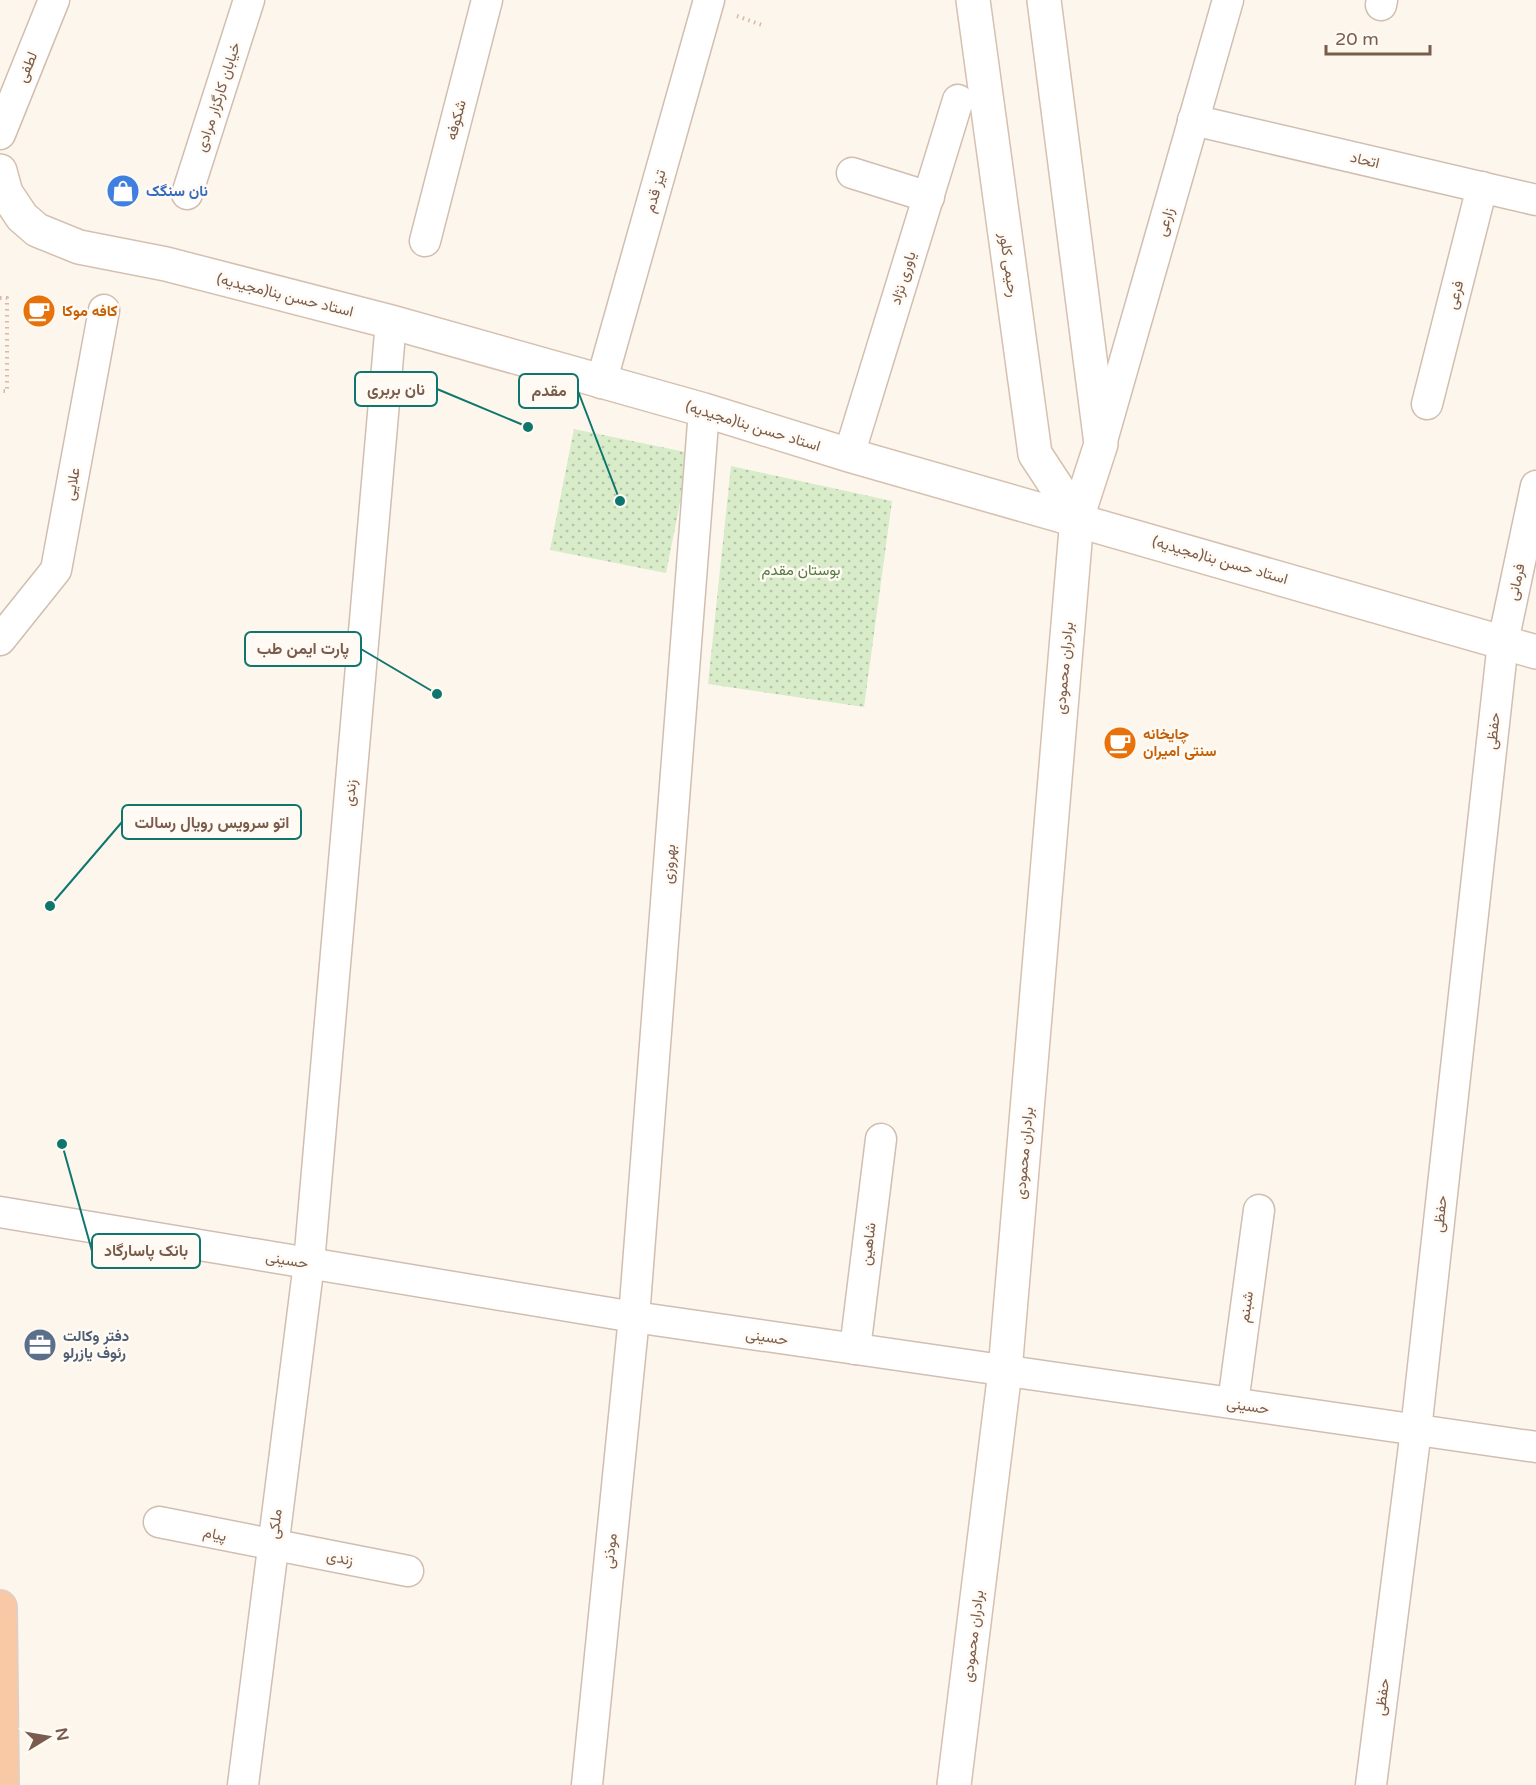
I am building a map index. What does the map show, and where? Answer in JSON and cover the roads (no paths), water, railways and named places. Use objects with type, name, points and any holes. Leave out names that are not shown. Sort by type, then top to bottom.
[{"type":"highway","points":[[0,1607],[2,1785]]},
{"type":"main road","name":"رحیمی کلور","points":[[974,0],[1035,454],[1077,518]]},
{"type":"main road","points":[[1044,0],[1101,444]]},
{"type":"main road","name":"استاد حسن بنا(مجیدیه)","points":[[0,171],[6,193],[22,217],[37,230],[79,247],[166,264],[391,322],[601,383],[704,410],[849,455],[1077,518],[1536,652]]},
{"type":"main road","name":"برادران محمودی","points":[[954,1785],[1005,1371],[1077,518],[1101,444]]},
{"type":"street","name":"لطفی","points":[[0,134],[54,0]]},
{"type":"street","name":"خیابان کارگزار مرادی","points":[[187,194],[249,0]]},
{"type":"street","name":"شکوفه","points":[[425,241],[488,0]]},
{"type":"street","name":"تیز قدم","points":[[601,383],[710,0]]},
{"type":"street","name":"زارعی","points":[[1101,444],[1228,0]]},
{"type":"street","name":"یاوری نژاد","points":[[849,455],[958,100]]},
{"type":"street","name":"اتحاد","points":[[1193,120],[1536,200]]},
{"type":"street","points":[[852,173],[929,197]]},
{"type":"street","name":"فرعی","points":[[1427,404],[1482,187]]},
{"type":"street","name":"علایی","points":[[0,640],[56,570],[104,310]]},
{"type":"street","name":"زندی","points":[[309,1263],[391,322]]},
{"type":"street","name":"بهروزی","points":[[634,1317],[704,410]]},
{"type":"street","name":"فرمانی","points":[[1503,642],[1536,486]]},
{"type":"street","name":"حفظی","points":[[1371,1785],[1416,1430],[1503,642]]},
{"type":"street","name":"شاهین","points":[[855,1349],[881,1139]]},
{"type":"street","name":"شبنم","points":[[1233,1403],[1259,1210]]},
{"type":"street","name":"حسینی","points":[[0,1212],[634,1317],[1536,1447]]},
{"type":"street","name":"ملکی","points":[[243,1785],[309,1263]]},
{"type":"street","name":"موذنی","points":[[587,1785],[634,1317]]},
{"type":"street","name":"پیام","points":[[159,1522],[272,1545]]},
{"type":"street","name":"زندی","points":[[272,1545],[408,1571]]},
{"type":"place","name":"نان سنگک","points":[[123,191]]},
{"type":"place","name":"کافه موکا","points":[[39,311]]},
{"type":"place","name":"نان بربری","points":[[528,427]]},
{"type":"place","name":"مقدم","points":[[620,501]]},
{"type":"place","name":"پارت ایمن طب","points":[[437,694]]},
{"type":"place","name":"چایخانه سنتی امیران","points":[[1120,743]]},
{"type":"place","name":"اتو سرویس رویال رسالت","points":[[50,906]]},
{"type":"place","name":"بانک پاسارگاد","points":[[62,1144]]},
{"type":"place","name":"دفتر وکالت رئوف یازرلو","points":[[40,1345]]},
{"type":"park label","name":"بوستان مقدم","points":[[801,570]]}]
